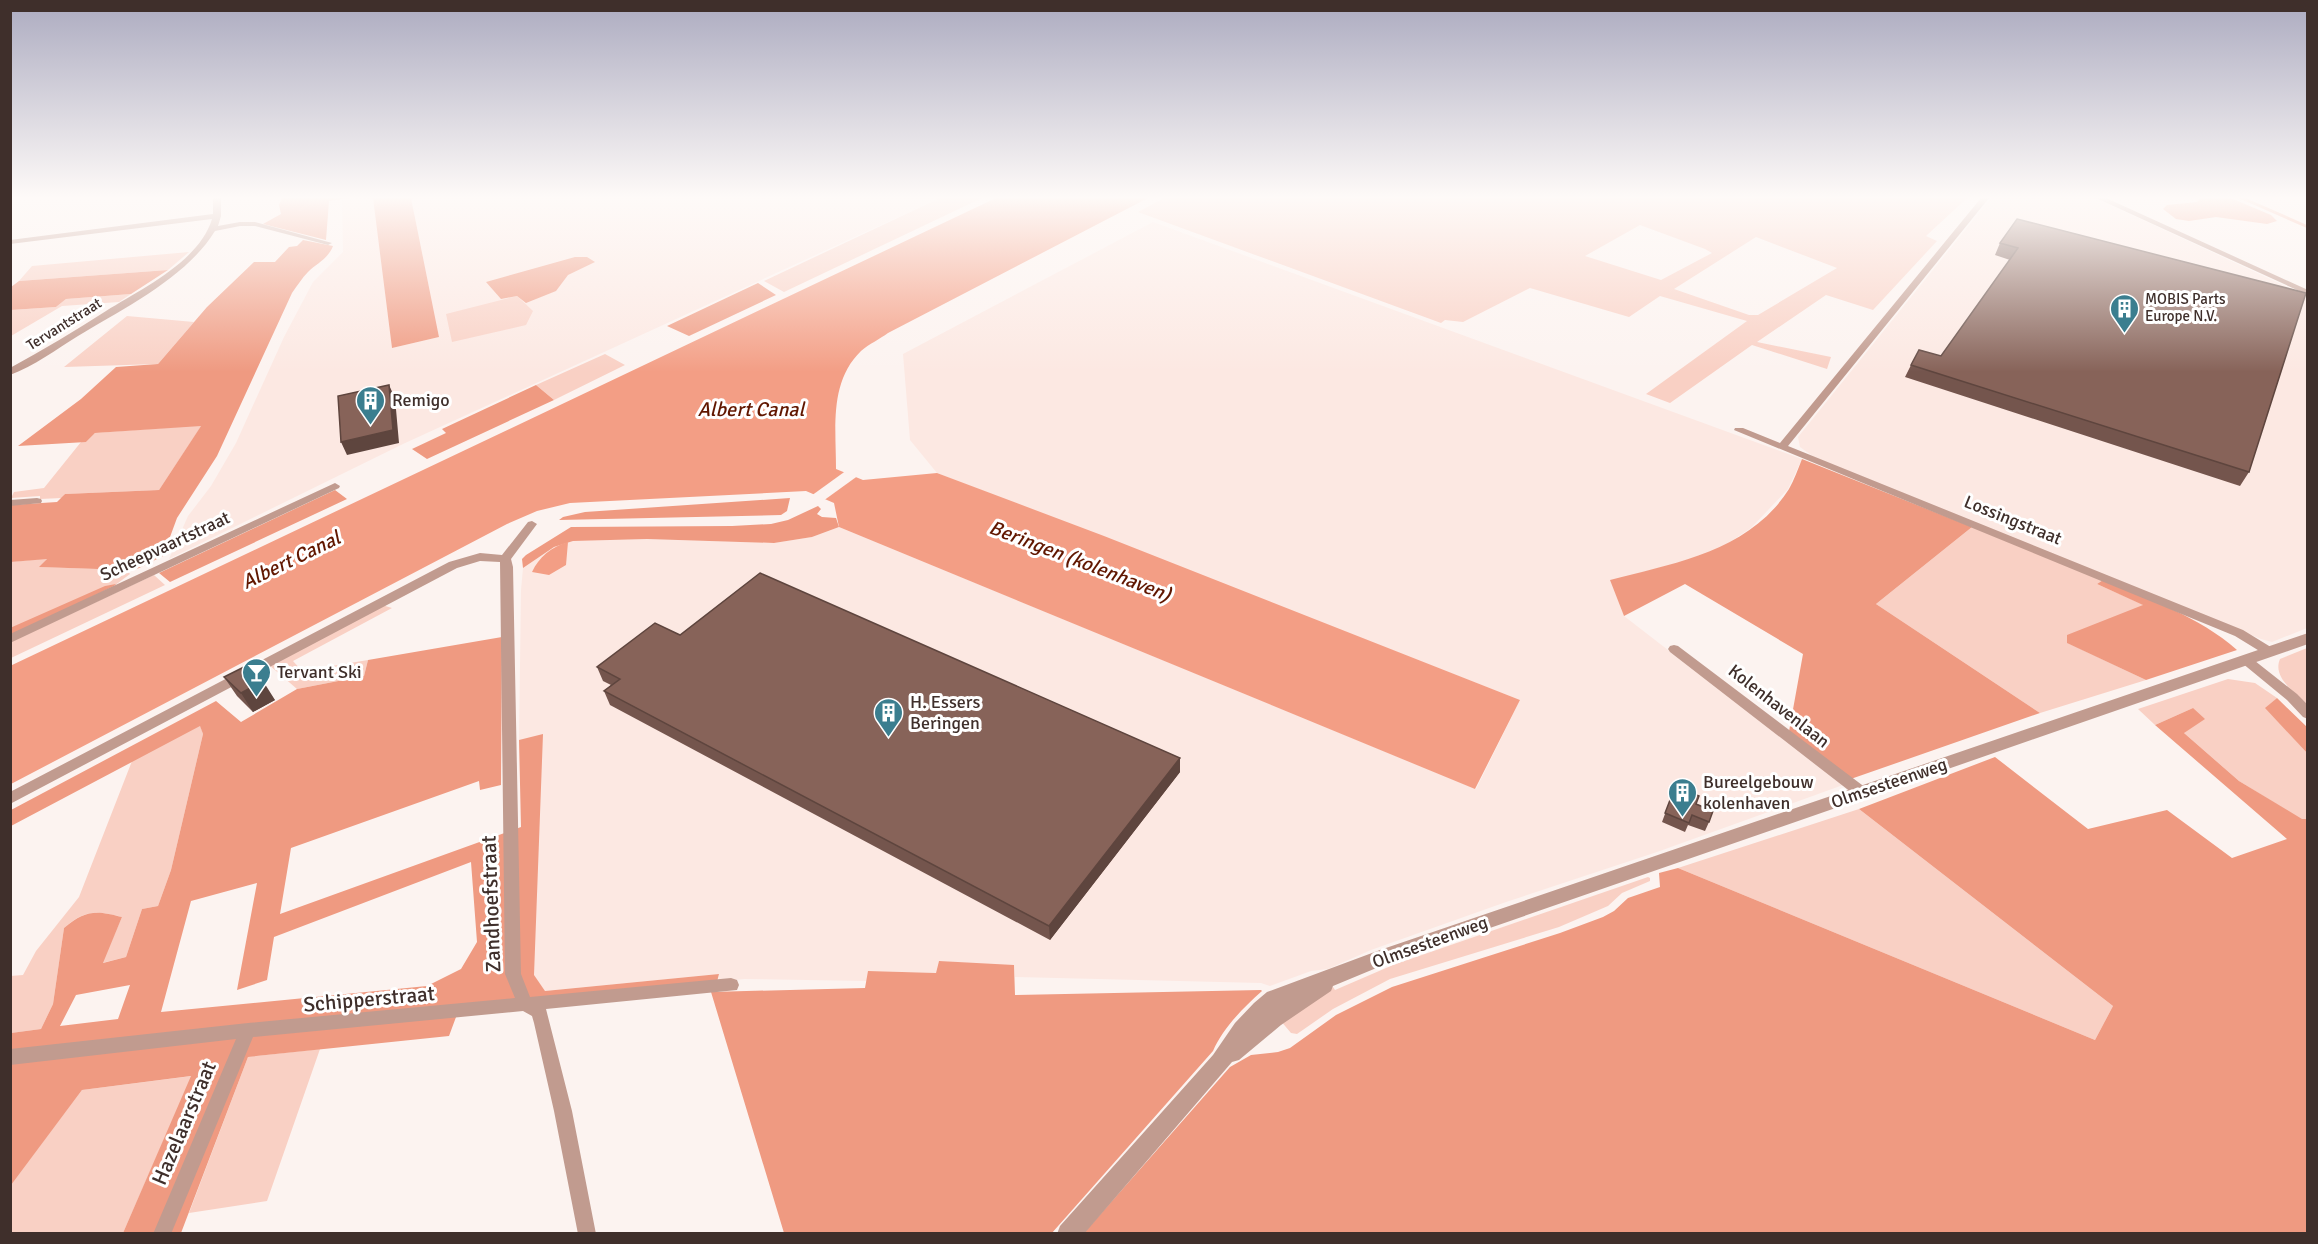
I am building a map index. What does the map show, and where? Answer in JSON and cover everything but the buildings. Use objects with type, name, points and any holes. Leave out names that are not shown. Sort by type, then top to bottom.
[{"type":"street","name":"Tervantstraat","points":[[10,372],[162,278],[189,256]]},
{"type":"street","points":[[1782,447],[1938,256]]},
{"type":"street","points":[[2226,256],[2307,293]]},
{"type":"street","name":"Lossingstraat","points":[[1739,430],[2240,633],[2270,652]]},
{"type":"street","name":"Scheepvaartstraat","points":[[10,639],[335,486]]},
{"type":"street","points":[[10,503],[37,501]]},
{"type":"street","points":[[10,799],[453,565],[480,557],[505,559],[532,524]]},
{"type":"street","name":"Zandhoefstraat","points":[[505,559],[507,567],[513,974],[526,1005],[539,1012],[563,1111],[587,1233]]},
{"type":"street","name":"Olmsesteenweg","points":[[1068,1233],[1220,1062],[1274,1019],[1335,977],[1380,958],[2307,638]]},
{"type":"street","name":"Kolenhavenlaan","points":[[1674,649],[1861,792]]},
{"type":"street","points":[[2246,660],[2292,697],[2307,714]]},
{"type":"street","name":"Schipperstraat","points":[[10,1057],[248,1030],[730,985]]},
{"type":"street","name":"Hazelaarstraat","points":[[162,1233],[248,1030]]},
{"type":"shaded area","points":[[144,256],[184,256],[168,270],[19,281],[32,266]]},
{"type":"shaded area","points":[[281,256],[326,256],[306,274],[292,293],[217,456],[177,518],[163,556],[137,569],[127,570],[39,567],[47,559],[11,562],[11,505],[57,502],[65,494],[159,490],[201,426],[95,433],[86,442],[18,446],[81,399],[116,367],[158,364],[207,307],[254,262],[275,262]]},
{"type":"shaded area","points":[[339,256],[380,256],[392,348],[439,337],[423,256],[813,256],[403,444],[169,559],[188,516],[211,486],[236,443],[284,337],[313,282]]},
{"type":"shaded area","points":[[380,256],[423,256],[439,337],[392,348]]},
{"type":"shaded area","points":[[817,256],[860,256],[784,292],[764,281]]},
{"type":"shaded area","points":[[1089,256],[1246,256],[1802,459],[1788,489],[1751,528],[1730,542],[1702,556],[1611,581],[1624,616],[1843,785],[1657,852],[1371,950],[1328,969],[1311,971],[1270,986],[1261,983],[1015,977],[1014,966],[939,961],[936,973],[869,971],[867,981],[744,979],[718,982],[719,974],[545,991],[534,976],[519,740],[521,590],[523,568],[554,547],[573,541],[647,539],[774,543],[812,537],[839,527],[1476,789],[1520,700],[937,473],[910,440],[903,354]]},
{"type":"shaded area","points":[[1258,256],[1585,256],[1661,280],[1706,256],[1726,256],[1674,289],[1749,315],[1758,315],[1837,268],[1806,256],[1923,256],[1873,310],[1826,295],[1757,342],[1831,357],[1827,369],[1752,345],[1670,403],[1646,394],[1747,321],[1660,296],[1629,317],[1530,288],[1463,322],[1445,320],[1441,323]]},
{"type":"shaded area","points":[[1944,256],[2221,256],[2307,296],[2307,628],[2272,642],[2261,639],[1814,457],[1800,447],[1798,437]]},
{"type":"shaded area","points":[[575,257],[587,257],[595,262],[568,275],[556,291],[526,303],[517,296],[501,299],[486,282]]},
{"type":"shaded area","points":[[168,270],[131,294],[66,299],[56,307],[11,310],[11,287],[19,281]]},
{"type":"shaded area","points":[[758,283],[776,295],[689,336],[667,326]]},
{"type":"shaded area","points":[[131,294],[119,302],[62,306],[11,336],[11,310],[56,307],[66,299]]},
{"type":"shaded area","points":[[517,296],[533,311],[526,325],[452,342],[446,314]]},
{"type":"shaded area","points":[[127,316],[194,322],[158,364],[64,367]]},
{"type":"shaded area","points":[[605,354],[625,365],[554,400],[536,385]]},
{"type":"shaded area","points":[[536,385],[554,400],[427,459],[412,449],[446,433],[442,429]]},
{"type":"shaded area","points":[[202,425],[159,490],[65,494],[62,498],[40,499],[40,496],[11,498],[14,492],[44,488],[81,442],[86,442],[95,433]]},
{"type":"shaded area","points":[[1802,459],[1972,527],[1876,604],[2040,713],[1845,781],[1788,737],[1803,654],[1685,584],[1624,616],[1610,580],[1685,560],[1732,541],[1754,527],[1773,510],[1789,489]]},
{"type":"shaded area","points":[[335,490],[347,499],[170,582],[159,573]]},
{"type":"shaded area","points":[[790,498],[787,511],[781,515],[559,520],[585,512]]},
{"type":"shaded area","points":[[818,506],[821,509],[817,514],[822,517],[836,518],[839,527],[812,537],[774,543],[647,539],[573,541],[554,547],[523,568],[522,559],[526,555],[571,527],[771,524],[788,520]]},
{"type":"shaded area","points":[[1972,527],[2103,580],[2097,584],[2144,605],[2068,643],[2146,680],[2040,713],[1876,604]]},
{"type":"shaded area","points":[[48,558],[40,567],[127,570],[130,574],[114,586],[11,628],[11,562]]},
{"type":"shaded area","points":[[154,575],[165,585],[11,658],[10,642]]},
{"type":"shaded area","points":[[2103,580],[2190,618],[2237,650],[2146,680],[2067,643],[2067,635],[2143,605],[2097,584]]},
{"type":"shaded area","points":[[116,584],[11,636],[10,628],[105,586]]},
{"type":"shaded area","points":[[382,605],[392,608],[293,661],[302,671],[368,660],[364,676],[297,689],[268,664]]},
{"type":"shaded area","points":[[502,637],[501,785],[480,790],[479,781],[291,848],[280,914],[521,827],[519,740],[543,734],[534,975],[545,991],[719,974],[717,982],[459,1009],[449,1036],[248,1057],[181,1233],[123,1233],[191,1076],[82,1090],[11,1185],[11,1033],[41,1029],[53,1004],[64,928],[78,918],[91,913],[122,917],[103,963],[126,957],[142,909],[158,906],[171,870],[203,734],[200,726],[11,826],[11,810],[216,701],[241,722],[297,689],[364,676],[368,660]],"holes":[[[471,862],[477,942],[461,969],[427,986],[161,1012],[191,901],[257,883],[237,990],[267,980],[274,937]],[[130,985],[118,1019],[60,1026],[76,995]]]},
{"type":"shaded area","points":[[2308,648],[2307,704],[2286,684],[2278,666],[2280,659]]},
{"type":"shaded area","points":[[2228,679],[2255,683],[2277,698],[2266,708],[2307,753],[2307,819],[2302,820],[2239,781],[2184,733],[2193,708],[2155,725],[2138,709]]},
{"type":"shaded area","points":[[2277,698],[2307,727],[2307,753],[2265,708]]},
{"type":"shaded area","points":[[2193,708],[2205,719],[2184,733],[2239,781],[2302,819],[2307,819],[2307,1233],[1083,1234],[1230,1067],[1251,1055],[1278,1052],[1290,1048],[1336,1015],[1392,987],[1603,917],[1614,911],[1628,898],[1660,887],[1659,873],[1678,868],[2095,1040],[2113,1006],[1859,809],[1995,757],[2088,829],[2167,810],[2232,858],[2287,839],[2155,725]]},
{"type":"shaded area","points":[[200,725],[203,734],[171,870],[158,906],[142,909],[126,957],[102,963],[122,917],[91,913],[78,918],[64,928],[53,1004],[41,1029],[11,1033],[10,976],[23,975],[36,951],[79,897],[132,761]]},
{"type":"shaded area","points":[[1859,809],[2113,1006],[2095,1040],[1678,868]]},
{"type":"shaded area","points":[[1648,877],[1650,881],[1622,893],[1608,906],[1559,927],[1390,979],[1333,1009],[1297,1034],[1291,1033],[1280,1020],[1333,987],[1335,990],[1393,965]]},
{"type":"shaded area","points":[[939,961],[1014,965],[1015,995],[1262,991],[1234,1019],[1222,1034],[1213,1051],[1051,1234],[784,1233],[711,992],[865,988],[868,971],[936,973]]},
{"type":"shaded area","points":[[320,1049],[267,1201],[189,1213],[248,1057]]},
{"type":"shaded area","points":[[192,1076],[123,1233],[11,1233],[10,1185],[82,1090]]},
{"type":"water","name":"Albert Canal","points":[[874,256],[1036,256],[888,333],[861,351],[851,363],[839,391],[835,422],[836,469],[863,480],[937,473],[1104,536],[1520,700],[1475,789],[839,527],[834,503],[806,491],[570,503],[537,511],[507,524],[11,784],[10,666]]},
{"type":"water","points":[[568,542],[566,565],[549,575],[532,572],[546,553]]},
{"type":"pier","points":[[847,470],[859,475],[823,501],[811,496]]},
{"type":"place","name":"MOBIS Parts Europe N.V.","points":[[2124,334]]},
{"type":"place","name":"Remigo","points":[[371,426]]},
{"type":"place","name":"Tervant Ski","points":[[256,698]]},
{"type":"place","name":"H. Essers Beringen","points":[[889,738]]},
{"type":"place","name":"Bureelgebouw kolenhaven","points":[[1682,818]]},
{"type":"water label","name":"Beringen (kolenhaven)","points":[[1080,561]]}]
